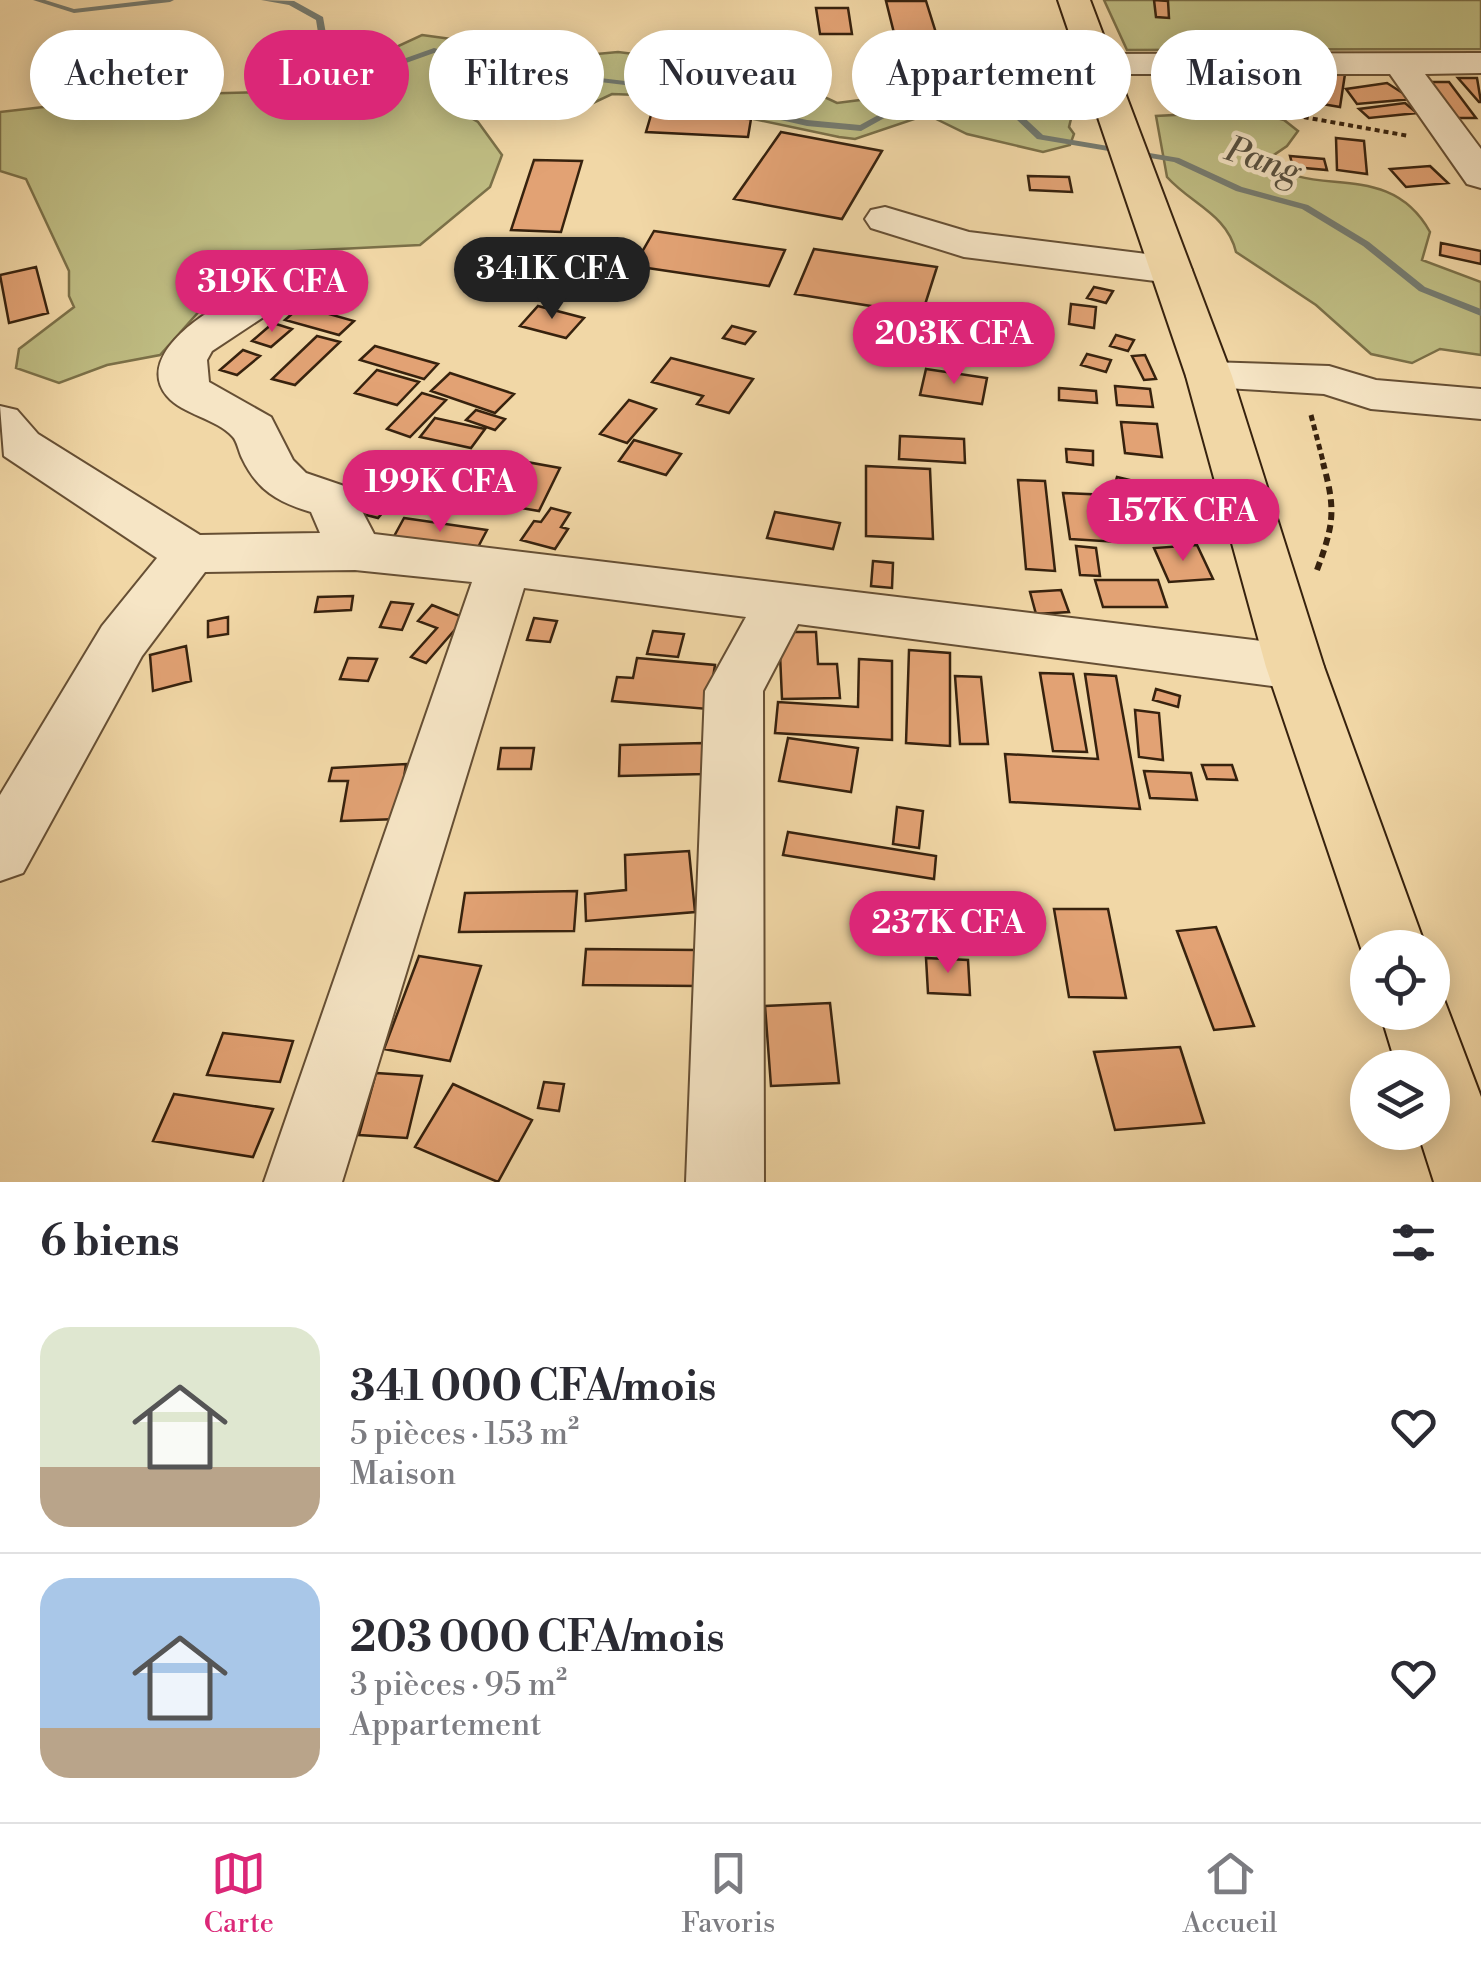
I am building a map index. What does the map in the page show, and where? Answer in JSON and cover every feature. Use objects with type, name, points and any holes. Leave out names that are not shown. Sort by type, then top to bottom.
[{"type":"highway","points":[[1074,0],[1084,30]]},
{"type":"highway","points":[[1117,120],[1209,376],[1288,642],[1386,930]]},
{"type":"highway","points":[[1421,1030],[1474,1182]]},
{"type":"street","points":[[1398,62],[1473,165]]},
{"type":"street","points":[[1337,63],[1481,64]]},
{"type":"street","points":[[885,219],[964,244],[1171,270]]},
{"type":"street","points":[[252,305],[194,343],[184,360],[186,389],[254,428],[265,462],[280,482],[299,492],[332,500],[355,551]]},
{"type":"street","points":[[1209,376],[1330,380],[1370,394],[1481,404]]},
{"type":"street","points":[[0,421],[21,446],[190,554],[355,551],[504,566],[781,603],[1288,642]]},
{"type":"street","points":[[0,853],[122,641],[190,554]]},
{"type":"street","points":[[303,1182],[504,566]]},
{"type":"street","points":[[725,1182],[734,691],[781,603]]},
{"type":"path","points":[[1320,120],[1419,138],[1473,165]]},
{"type":"path","points":[[1288,642],[1333,527],[1331,479],[1314,440],[1311,418],[1311,402],[1330,380]]},
{"type":"shaded area","points":[[1104,0],[1481,0],[1481,49],[1337,49],[1337,30],[1151,30],[1151,50],[1131,50],[1131,30],[1118,30]]},
{"type":"shaded area","points":[[429,36],[429,120],[474,120],[502,155],[490,187],[420,245],[278,252],[236,270],[160,355],[107,365],[59,383],[16,368],[19,349],[74,307],[69,296],[69,271],[26,179],[0,171],[0,112],[30,109],[30,120],[224,120],[224,93],[244,92],[244,120],[409,120],[409,41]]},
{"type":"shaded area","points":[[604,53],[624,53],[624,94],[604,98]]},
{"type":"shaded area","points":[[832,101],[852,101],[852,120],[911,120],[855,139],[758,120],[832,120]]},
{"type":"shaded area","points":[[938,120],[1071,120],[1069,127],[1074,134],[1070,145],[1043,152],[967,134]]},
{"type":"shaded area","points":[[1157,120],[1284,120],[1298,131],[1287,146],[1268,159],[1304,178],[1371,187],[1393,195],[1413,209],[1430,232],[1422,260],[1481,282],[1481,355],[1440,349],[1412,363],[1371,354],[1316,305],[1236,252],[1217,219],[1167,177]]},
{"type":"building","points":[[1154,0],[1168,1],[1169,18],[1156,17]]},
{"type":"building","points":[[886,1],[926,1],[935,30],[893,30]]},
{"type":"building","points":[[816,8],[848,8],[852,34],[819,30]]},
{"type":"building","points":[[1337,73],[1345,74],[1340,107],[1337,106]]},
{"type":"building","points":[[1458,78],[1477,78],[1481,102],[1479,102]]},
{"type":"building","points":[[1428,82],[1449,82],[1476,118],[1455,118]]},
{"type":"building","points":[[1387,83],[1412,99],[1357,104],[1346,89]]},
{"type":"building","points":[[1405,103],[1417,113],[1369,118],[1359,109]]},
{"type":"building","points":[[650,120],[751,120],[748,137],[646,132]]},
{"type":"building","points":[[781,132],[882,151],[842,219],[734,199]]},
{"type":"building","points":[[1336,138],[1364,141],[1367,174],[1337,170]]},
{"type":"building","points":[[1290,156],[1324,159],[1327,170],[1293,167]]},
{"type":"building","points":[[534,160],[582,161],[561,232],[511,230]]},
{"type":"building","points":[[1430,166],[1448,183],[1406,187],[1390,169]]},
{"type":"building","points":[[1028,176],[1069,177],[1072,192],[1030,190]]},
{"type":"building","points":[[654,231],[785,250],[769,286],[634,266]]},
{"type":"building","points":[[1441,243],[1481,251],[1481,264],[1440,255]]},
{"type":"building","points":[[814,249],[937,267],[922,314],[795,294]]},
{"type":"building","points":[[36,267],[48,313],[9,323],[0,275]]},
{"type":"building","points":[[1094,287],[1113,291],[1106,303],[1087,298]]},
{"type":"building","points":[[1071,304],[1096,307],[1094,328],[1069,324]]},
{"type":"building","points":[[301,306],[354,321],[339,335],[285,320]]},
{"type":"building","points":[[538,306],[584,318],[566,338],[520,326]]},
{"type":"building","points":[[273,323],[292,329],[271,347],[252,341]]},
{"type":"building","points":[[732,326],[755,332],[745,344],[723,338]]},
{"type":"building","points":[[1116,335],[1134,340],[1128,351],[1110,346]]},
{"type":"building","points":[[317,336],[340,342],[295,385],[272,379]]},
{"type":"building","points":[[375,346],[438,364],[424,379],[360,360]]},
{"type":"building","points":[[243,350],[260,356],[237,375],[220,370]]},
{"type":"building","points":[[1087,354],[1111,360],[1106,372],[1081,365]]},
{"type":"building","points":[[1145,355],[1156,379],[1144,380],[1132,356]]},
{"type":"building","points":[[671,358],[753,379],[729,413],[697,404],[703,396],[652,382]]},
{"type":"building","points":[[926,369],[987,378],[982,404],[920,395]]},
{"type":"building","points":[[377,370],[419,382],[397,405],[355,393]]},
{"type":"building","points":[[450,373],[514,394],[495,413],[431,391]]},
{"type":"building","points":[[1115,386],[1150,389],[1153,407],[1117,405]]},
{"type":"building","points":[[1059,388],[1096,391],[1097,403],[1059,400]]},
{"type":"building","points":[[422,393],[446,400],[410,437],[387,429]]},
{"type":"building","points":[[629,400],[656,409],[627,443],[600,434]]},
{"type":"building","points":[[476,410],[505,419],[495,430],[466,420]]},
{"type":"building","points":[[435,418],[485,429],[471,448],[420,437]]},
{"type":"building","points":[[1121,422],[1157,424],[1162,457],[1125,453]]},
{"type":"building","points":[[900,436],[964,439],[965,463],[899,459]]},
{"type":"building","points":[[634,440],[681,454],[666,475],[619,461]]},
{"type":"building","points":[[1066,449],[1093,451],[1093,465],[1067,462]]},
{"type":"building","points":[[499,457],[560,468],[539,511],[475,500]]},
{"type":"building","points":[[866,466],[930,469],[933,539],[866,536]]},
{"type":"building","points":[[1117,477],[1142,483],[1138,495],[1113,490]]},
{"type":"building","points":[[379,479],[404,487],[378,518],[351,511]]},
{"type":"building","points":[[1018,480],[1045,481],[1055,571],[1026,569]]},
{"type":"building","points":[[1063,493],[1110,495],[1119,542],[1070,539]]},
{"type":"building","points":[[551,508],[570,513],[561,527],[568,529],[555,549],[521,540],[534,521],[541,522]]},
{"type":"building","points":[[775,512],[840,523],[833,549],[767,538]]},
{"type":"building","points":[[404,518],[487,530],[475,553],[392,540]]},
{"type":"building","points":[[1197,545],[1213,579],[1169,582],[1154,548]]},
{"type":"building","points":[[1076,546],[1096,548],[1100,576],[1080,575]]},
{"type":"building","points":[[873,561],[893,563],[892,588],[871,586]]},
{"type":"building","points":[[1095,580],[1158,580],[1167,607],[1103,607]]},
{"type":"building","points":[[1061,590],[1069,612],[1036,614],[1030,592]]},
{"type":"building","points":[[353,596],[351,610],[315,612],[318,597]]},
{"type":"building","points":[[391,602],[413,604],[402,630],[380,627]]},
{"type":"building","points":[[432,605],[465,618],[426,663],[411,657],[437,628],[418,621]]},
{"type":"building","points":[[228,617],[228,634],[208,637],[208,621]]},
{"type":"building","points":[[534,618],[557,621],[550,642],[527,640]]},
{"type":"building","points":[[653,631],[684,634],[678,657],[647,654]]},
{"type":"building","points":[[779,632],[816,632],[818,664],[837,664],[840,698],[782,699]]},
{"type":"building","points":[[186,646],[191,681],[153,691],[150,655]]},
{"type":"building","points":[[909,650],[950,653],[950,746],[906,743]]},
{"type":"building","points":[[348,658],[377,659],[368,681],[340,679]]},
{"type":"building","points":[[637,658],[715,665],[708,709],[612,701],[617,677],[633,678]]},
{"type":"building","points":[[859,659],[892,661],[892,740],[775,733],[778,702],[858,707]]},
{"type":"building","points":[[1040,673],[1073,674],[1087,752],[1053,751]]},
{"type":"building","points":[[1085,674],[1116,676],[1140,809],[1010,802],[1005,754],[1098,759]]},
{"type":"building","points":[[955,676],[981,677],[988,744],[960,744]]},
{"type":"building","points":[[1156,689],[1180,696],[1178,707],[1153,700]]},
{"type":"building","points":[[1135,710],[1159,713],[1163,760],[1139,757]]},
{"type":"building","points":[[788,738],[858,748],[851,792],[779,781]]},
{"type":"building","points":[[704,743],[705,774],[619,776],[620,745]]},
{"type":"building","points":[[501,748],[534,748],[531,769],[498,769]]},
{"type":"building","points":[[406,764],[398,819],[341,821],[348,781],[329,781],[332,768]]},
{"type":"building","points":[[1202,765],[1232,765],[1237,780],[1207,779]]},
{"type":"building","points":[[1144,771],[1191,773],[1197,800],[1150,798]]},
{"type":"building","points":[[897,807],[923,811],[919,848],[893,844]]},
{"type":"building","points":[[788,832],[936,856],[934,879],[783,855]]},
{"type":"building","points":[[689,851],[695,912],[586,921],[585,894],[626,890],[625,855]]},
{"type":"building","points":[[577,891],[574,931],[459,932],[465,893]]},
{"type":"building","points":[[885,899],[943,899],[948,942],[888,943]]},
{"type":"building","points":[[1054,909],[1108,909],[1126,998],[1069,997]]},
{"type":"building","points":[[1216,927],[1254,1026],[1214,1030],[1177,931]]},
{"type":"building","points":[[586,949],[698,950],[698,986],[583,985]]},
{"type":"building","points":[[419,956],[481,966],[450,1061],[384,1049]]},
{"type":"building","points":[[926,958],[968,960],[970,995],[928,993]]},
{"type":"building","points":[[830,1003],[839,1083],[771,1086],[765,1006]]},
{"type":"building","points":[[223,1033],[293,1041],[280,1082],[207,1075]]},
{"type":"building","points":[[1180,1047],[1204,1123],[1115,1130],[1094,1052]]},
{"type":"building","points":[[376,1073],[422,1076],[407,1138],[359,1135]]},
{"type":"building","points":[[544,1082],[564,1084],[559,1111],[538,1108]]},
{"type":"building","points":[[453,1084],[532,1120],[498,1182],[415,1147]]},
{"type":"building","points":[[174,1094],[273,1109],[253,1157],[153,1141]]},
{"type":"waterway","name":"Pang","points":[[37,0],[74,11],[170,0]]},
{"type":"waterway","name":"Pang","points":[[265,0],[291,3],[320,19],[324,45],[314,76],[345,83],[434,50],[500,68],[625,83],[807,123],[861,128],[913,98],[1001,101],[1040,137],[1176,160],[1239,189],[1305,207],[1366,244],[1422,289],[1481,313]]}]
